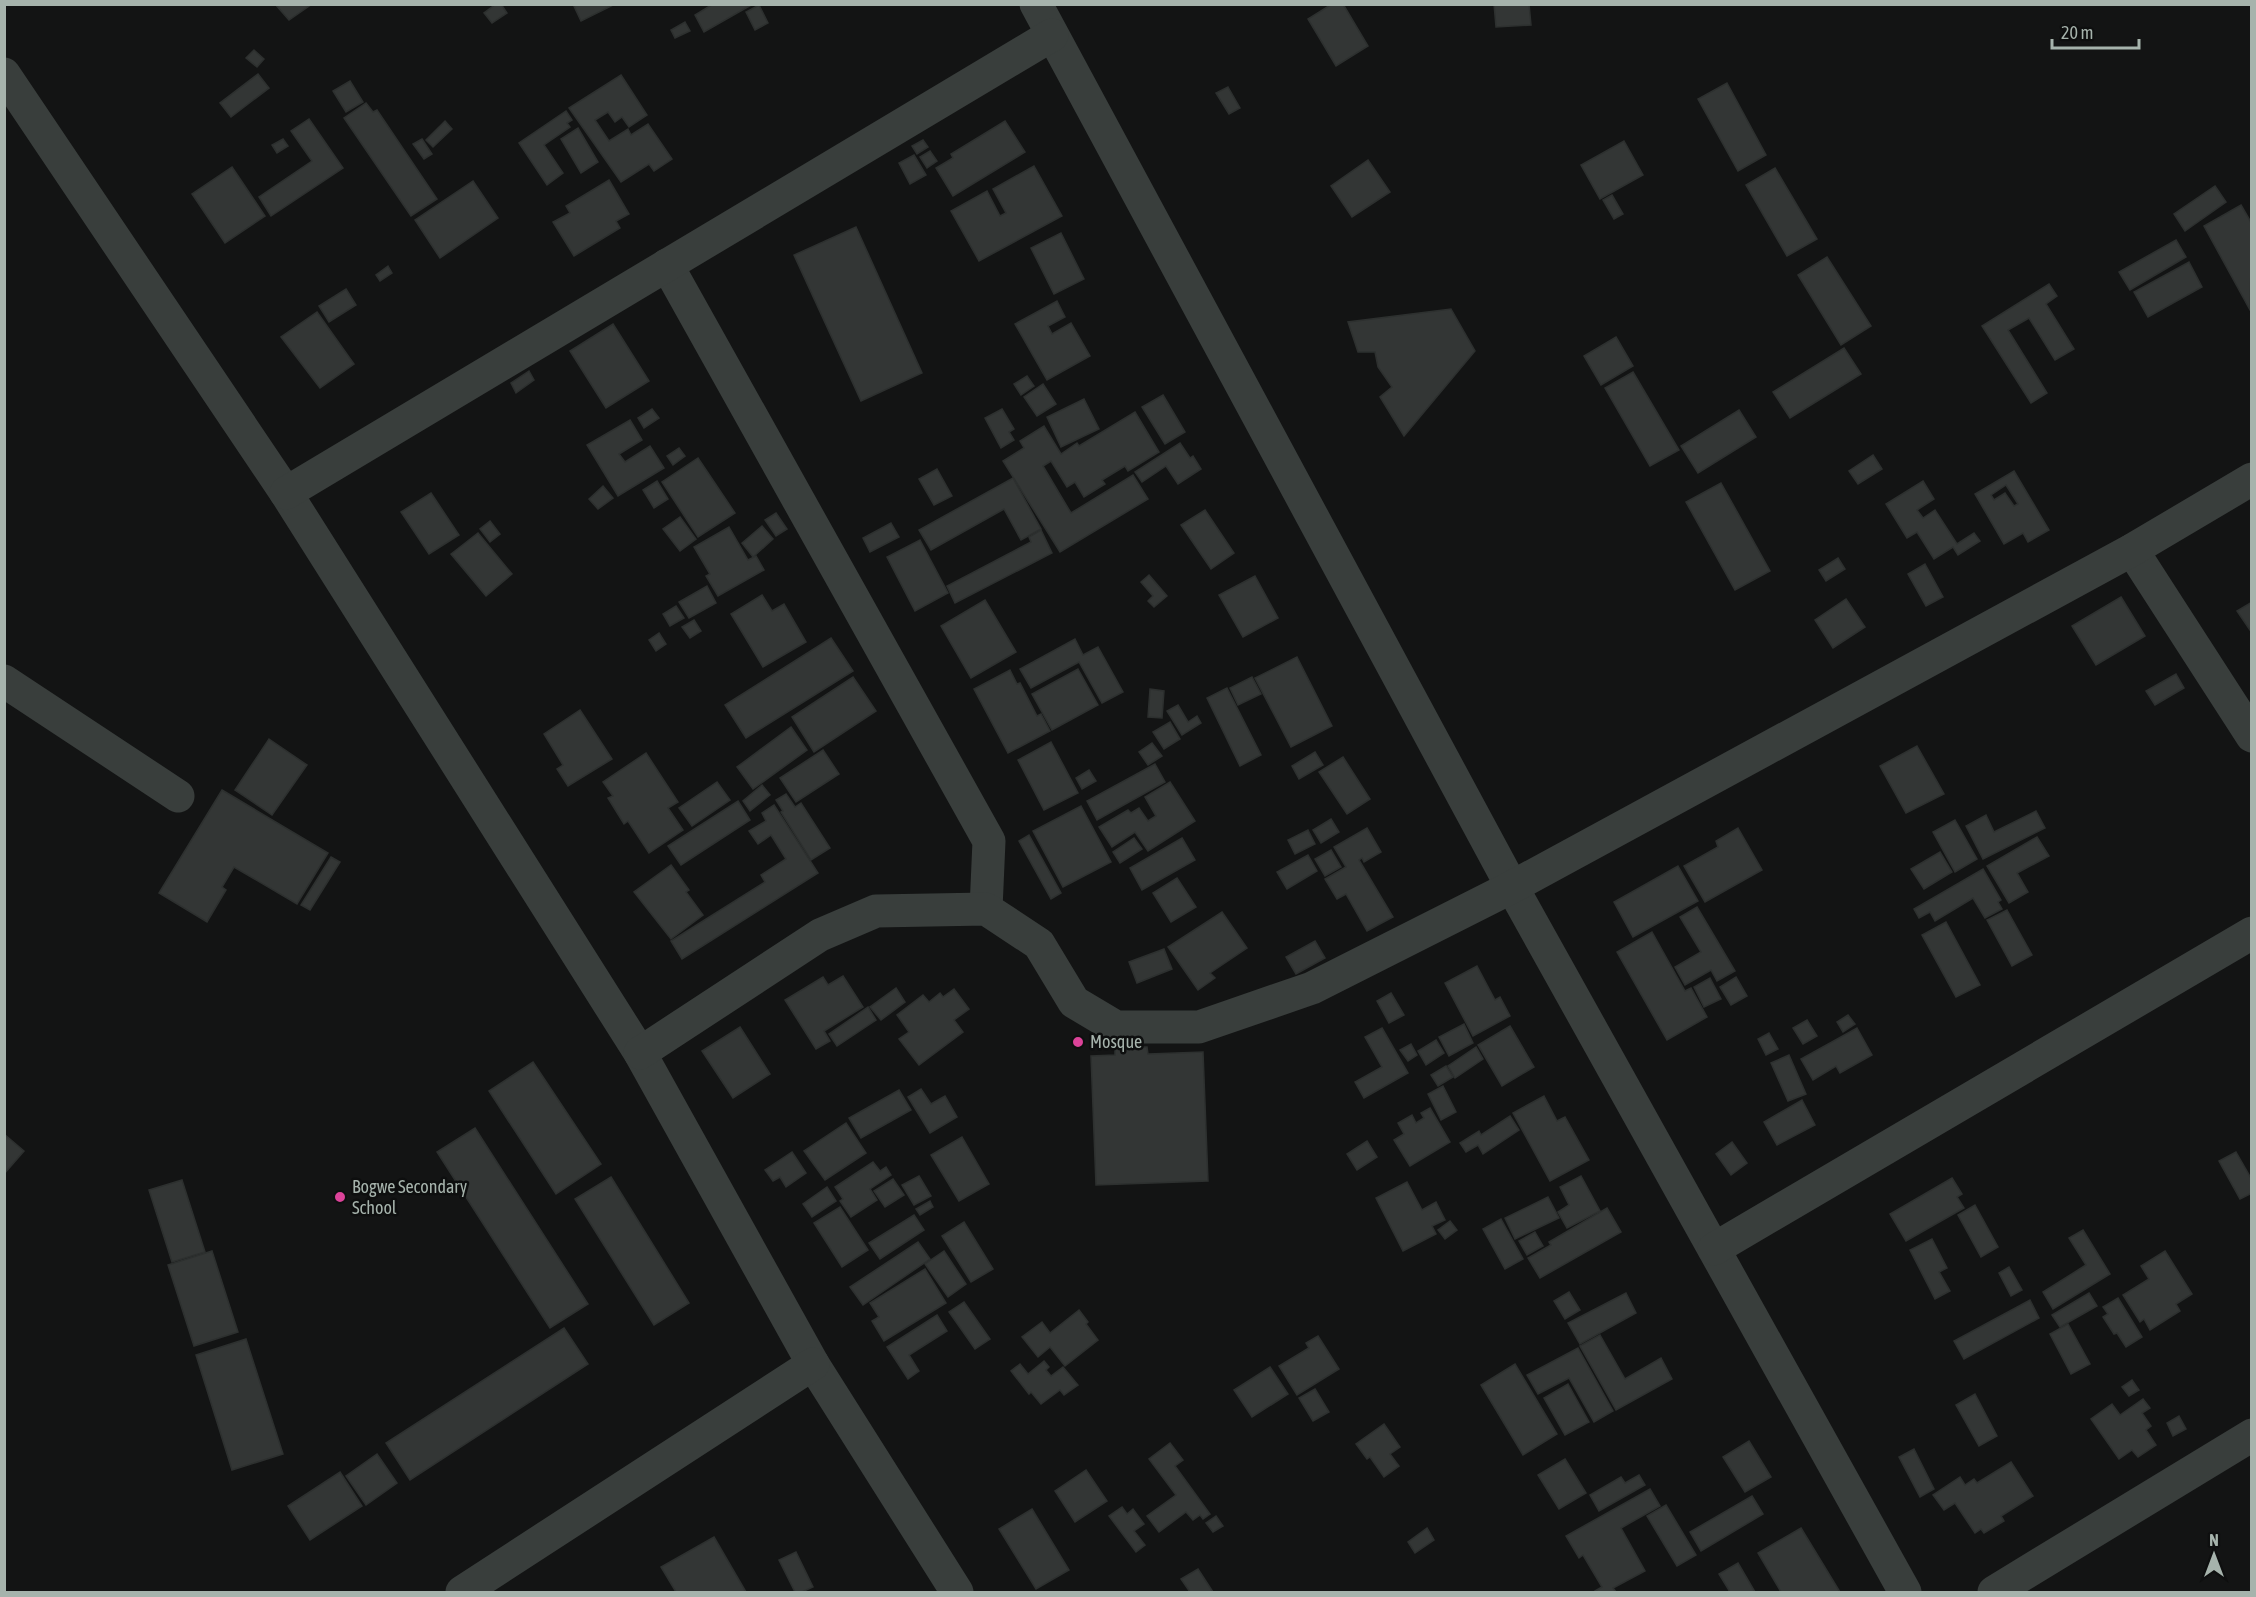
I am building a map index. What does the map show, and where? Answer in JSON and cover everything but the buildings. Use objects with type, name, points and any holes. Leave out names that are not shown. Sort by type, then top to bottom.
[{"type":"street","points":[[1036,4],[1512,886],[1905,1593]]},
{"type":"street","points":[[286,493],[1052,35]]},
{"type":"street","points":[[4,74],[286,493],[640,1053],[813,1364],[957,1593]]},
{"type":"street","points":[[667,265],[989,841],[986,909]]},
{"type":"street","points":[[640,1053],[820,935],[876,911],[986,909],[1039,944],[1074,1002],[1116,1027],[1199,1027],[1312,988],[1512,886],[2132,550],[2252,479]]},
{"type":"street","points":[[2132,550],[2252,736]]},
{"type":"street","points":[[4,681],[178,796]]},
{"type":"street","points":[[1714,1249],[2252,933]]},
{"type":"street","points":[[462,1593],[813,1364]]},
{"type":"street","points":[[1994,1593],[2252,1435]]},
{"type":"place","name":"Mosque","points":[[1078,1042]]},
{"type":"place","name":"Bogwe Secondary School","points":[[340,1197]]}]
